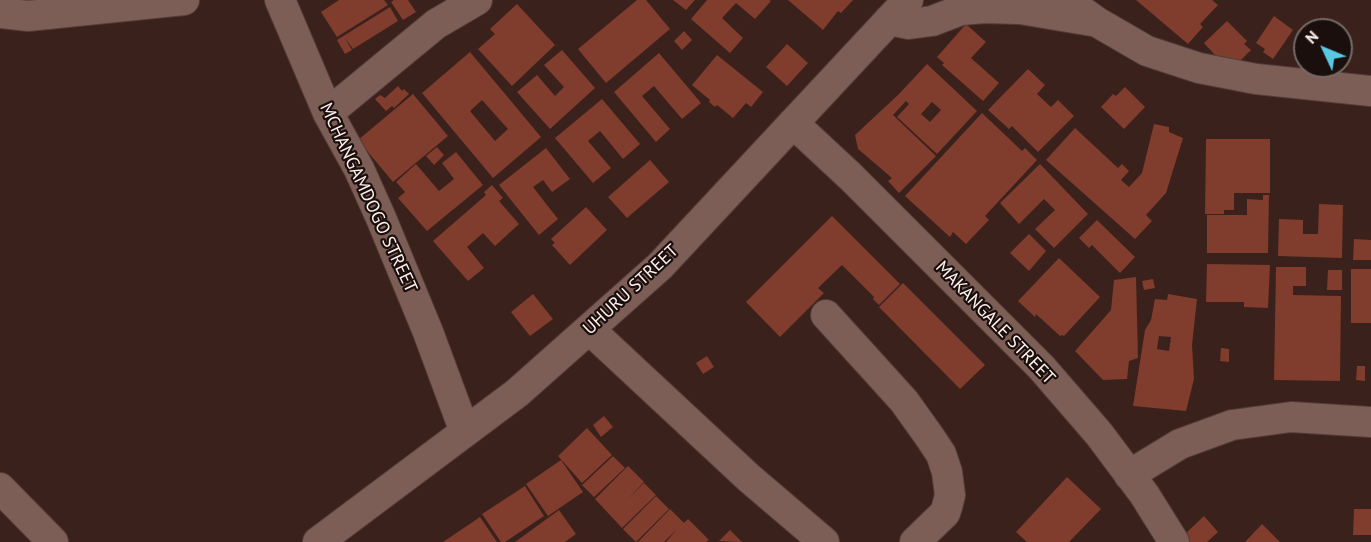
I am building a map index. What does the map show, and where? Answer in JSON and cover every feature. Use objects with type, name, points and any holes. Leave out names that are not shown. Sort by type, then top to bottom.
[{"type":"street","points":[[0,13],[28,16],[184,0]]},
{"type":"street","name":"MCHANGAMDOGO STREET","points":[[280,0],[328,113],[359,170],[381,218],[428,332],[465,432]]},
{"type":"street","points":[[328,113],[436,24],[477,0]]},
{"type":"street","points":[[1066,0],[1097,22],[1147,51],[1199,68],[1256,79],[1371,91]]},
{"type":"street","points":[[899,10],[909,24],[932,21],[962,10],[984,8],[1020,9],[1097,22]]},
{"type":"street","name":"UHURU STREET","points":[[318,542],[517,393],[660,266],[899,10]]},
{"type":"street","name":"MAKANGALE STREET","points":[[793,123],[851,177],[1042,368],[1099,434],[1129,474],[1174,542]]},
{"type":"street","points":[[826,315],[904,401],[940,454],[947,472],[950,495],[947,507],[945,513],[915,542]]},
{"type":"street","points":[[589,329],[710,443],[824,542]]},
{"type":"street","points":[[1129,474],[1180,444],[1232,425],[1292,417],[1371,422]]},
{"type":"street","points":[[0,488],[53,542]]},
{"type":"building","points":[[339,0],[384,0],[388,5],[337,37],[321,12]]},
{"type":"building","points":[[408,0],[416,12],[403,20],[391,2]]},
{"type":"building","points":[[637,0],[646,0],[670,29],[606,83],[578,49]]},
{"type":"building","points":[[673,0],[695,0],[686,10]]},
{"type":"building","points":[[707,0],[771,1],[755,19],[736,3],[722,18],[743,38],[730,53],[691,19]]},
{"type":"building","points":[[788,0],[853,0],[841,13],[838,11],[823,30]]},
{"type":"building","points":[[1136,0],[1212,0],[1218,5],[1200,24],[1203,27],[1188,44]]},
{"type":"building","points":[[517,4],[555,45],[512,86],[478,49],[495,34],[490,29]]},
{"type":"building","points":[[390,7],[398,21],[353,49],[345,38],[352,50],[345,54],[337,40]]},
{"type":"building","points":[[1274,16],[1293,30],[1273,59],[1256,43]]},
{"type":"building","points":[[1227,21],[1247,41],[1244,44],[1251,50],[1234,67],[1223,64],[1204,43]]},
{"type":"building","points":[[966,24],[986,42],[971,58],[999,83],[983,101],[942,65],[944,63],[937,57]]},
{"type":"building","points":[[684,31],[692,40],[682,50],[674,41]]},
{"type":"building","points":[[787,44],[808,63],[787,86],[766,67]]},
{"type":"building","points":[[562,50],[595,88],[550,129],[517,92],[537,75],[555,96],[564,87],[544,65]]},
{"type":"building","points":[[470,52],[541,137],[493,178],[422,93]],"holes":[[[482,100],[508,129],[495,141],[470,111]]]},
{"type":"building","points":[[659,53],[701,103],[682,119],[654,86],[642,96],[670,129],[656,142],[614,92]]},
{"type":"building","points":[[717,55],[763,92],[751,107],[746,103],[733,118],[717,105],[715,107],[692,85]]},
{"type":"building","points":[[927,64],[977,111],[937,154],[897,117],[909,104],[906,101],[893,115],[936,156],[899,193],[888,181],[892,178],[858,149],[855,135]],"holes":[[[932,102],[941,110],[930,122],[921,114]]]},
{"type":"building","points":[[1028,69],[1045,85],[1037,94],[1051,107],[1058,100],[1074,116],[1038,152],[1012,126],[1009,129],[988,110]]},
{"type":"building","points":[[398,86],[409,94],[394,108],[392,106],[386,111],[375,99],[380,95],[385,98]]},
{"type":"building","points":[[1125,87],[1145,107],[1124,129],[1101,107],[1113,94],[1116,96]]},
{"type":"building","points":[[413,94],[448,136],[393,182],[358,140]]},
{"type":"building","points":[[602,99],[640,144],[623,159],[600,131],[588,141],[611,168],[593,183],[555,138]]},
{"type":"building","points":[[982,113],[1022,151],[1025,148],[1037,160],[985,216],[989,220],[966,244],[953,232],[950,237],[905,196]]},
{"type":"building","points":[[1154,124],[1169,127],[1169,132],[1183,138],[1166,193],[1146,215],[1152,221],[1135,239],[1046,160],[1075,128],[1118,168],[1122,164],[1129,171],[1121,180],[1129,187],[1142,173]]},
{"type":"building","points":[[1206,139],[1270,139],[1270,193],[1234,193],[1234,210],[1224,210],[1224,214],[1205,214]]},
{"type":"building","points":[[437,147],[444,155],[434,165],[426,156]]},
{"type":"building","points":[[546,148],[570,179],[552,192],[543,180],[533,187],[558,219],[539,235],[499,185]]},
{"type":"building","points":[[456,152],[483,185],[427,231],[398,198],[405,192],[396,182],[416,164],[439,191],[454,179],[442,163]]},
{"type":"building","points":[[650,160],[669,182],[627,218],[608,197]]},
{"type":"building","points":[[1040,164],[1088,214],[1054,248],[1035,229],[1055,210],[1044,199],[1019,224],[1000,203]]},
{"type":"building","points":[[492,185],[503,198],[499,201],[519,224],[495,246],[483,233],[467,247],[484,268],[468,281],[433,241],[486,195],[484,192]]},
{"type":"building","points":[[1263,195],[1269,195],[1268,253],[1207,253],[1207,215],[1247,215],[1247,199],[1263,200]]},
{"type":"building","points":[[1319,204],[1343,205],[1342,258],[1278,256],[1279,219],[1303,220],[1303,234],[1318,234]]},
{"type":"building","points":[[586,207],[607,230],[570,265],[552,245],[555,243],[551,239]]},
{"type":"building","points":[[832,216],[900,284],[879,305],[842,265],[818,288],[824,293],[780,337],[746,302]]},
{"type":"building","points":[[1097,220],[1135,257],[1120,273],[1092,245],[1089,248],[1079,238]]},
{"type":"building","points":[[1029,234],[1046,251],[1029,271],[1010,253]]},
{"type":"building","points":[[1354,239],[1371,240],[1371,260],[1353,260]]},
{"type":"building","points":[[1059,258],[1100,297],[1064,336],[1060,336],[1036,314],[1035,317],[1018,301]]},
{"type":"building","points":[[1207,264],[1270,265],[1268,308],[1244,307],[1244,302],[1206,302]]},
{"type":"building","points":[[1276,267],[1306,267],[1306,286],[1293,286],[1293,295],[1341,296],[1340,381],[1274,380]]},
{"type":"building","points":[[1351,269],[1371,269],[1371,323],[1351,323]]},
{"type":"building","points":[[1328,270],[1342,270],[1342,290],[1327,290]]},
{"type":"building","points":[[1136,277],[1138,358],[1129,361],[1127,379],[1103,380],[1075,351],[1111,310],[1114,280]]},
{"type":"building","points":[[1153,279],[1155,288],[1144,290],[1142,281]]},
{"type":"building","points":[[903,283],[985,365],[960,389],[879,307]]},
{"type":"building","points":[[533,294],[553,319],[530,336],[511,312]]},
{"type":"building","points":[[1168,294],[1197,299],[1192,345],[1194,379],[1186,411],[1133,406],[1145,330],[1151,320],[1155,299],[1167,300]],"holes":[[[1159,336],[1171,337],[1169,351],[1157,349]]]},
{"type":"building","points":[[1221,348],[1229,349],[1229,362],[1220,361]]},
{"type":"building","points":[[707,356],[714,367],[703,374],[696,363]]},
{"type":"building","points":[[1357,366],[1365,366],[1365,381],[1356,380]]},
{"type":"building","points":[[604,416],[613,427],[601,437],[593,425]]},
{"type":"building","points":[[587,428],[612,455],[582,483],[558,456]]},
{"type":"building","points":[[613,456],[625,468],[594,497],[582,485]]},
{"type":"building","points":[[561,460],[583,492],[548,516],[526,484]]},
{"type":"building","points":[[628,466],[644,482],[627,500],[644,483],[656,495],[622,528],[595,499]]},
{"type":"building","points":[[1067,477],[1101,509],[1069,542],[1027,542],[1016,532]]},
{"type":"building","points":[[525,486],[544,516],[505,542],[501,542],[482,514]]},
{"type":"building","points":[[656,496],[669,509],[636,542],[623,529]]},
{"type":"building","points":[[670,509],[684,523],[688,519],[709,540],[706,542],[666,542],[677,529],[664,542],[638,542]]},
{"type":"building","points":[[1354,509],[1371,509],[1371,535],[1353,535]]},
{"type":"building","points":[[559,510],[576,534],[565,542],[515,542]]},
{"type":"building","points":[[1204,516],[1218,532],[1207,542],[1190,542],[1184,535]]},
{"type":"building","points":[[480,517],[497,542],[443,542]]},
{"type":"building","points":[[1262,524],[1280,542],[1245,542]]},
{"type":"building","points":[[730,530],[742,542],[719,541]]}]
